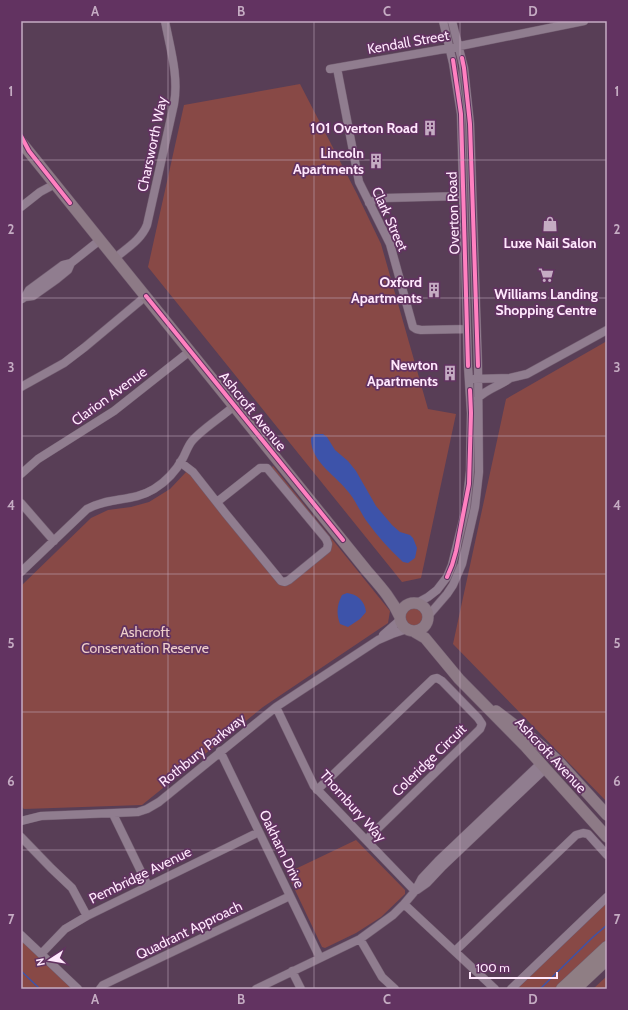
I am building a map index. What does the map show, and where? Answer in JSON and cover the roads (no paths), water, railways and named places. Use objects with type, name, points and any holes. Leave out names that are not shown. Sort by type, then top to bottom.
[{"type":"highway","points":[[562,989],[607,947]]},
{"type":"highway","points":[[575,989],[607,959]]},
{"type":"main road","name":"Ashcroft Avenue","points":[[21,136],[29,151]]},
{"type":"main road","name":"Ashcroft Avenue","points":[[21,142],[367,571],[384,589],[395,605],[400,618]]},
{"type":"main road","name":"Ashcroft Avenue","points":[[384,589],[400,600],[413,603]]},
{"type":"main road","points":[[413,603],[425,608],[427,620],[420,629],[410,630],[403,625],[400,618],[402,609],[413,603]]},
{"type":"main road","name":"Ashcroft Avenue","points":[[427,620],[442,658]]},
{"type":"main road","name":"Ashcroft Avenue","points":[[410,630],[425,638],[459,679],[543,766],[607,837]]},
{"type":"main road","name":"Ashcroft Avenue","points":[[473,694],[512,722],[558,761],[607,814]]},
{"type":"main road","points":[[542,747],[548,758],[548,765],[543,766]]},
{"type":"street","name":"Charsworth Way","points":[[115,258],[140,237],[147,225],[174,104],[176,90],[175,74],[164,21]]},
{"type":"street","name":"Overton Road","points":[[413,603],[433,594],[441,585],[450,569],[456,551],[468,497],[470,477],[471,413],[461,114],[453,63],[443,21]]},
{"type":"street","name":"Overton Road","points":[[427,620],[453,585],[462,564],[476,498],[478,481],[478,362],[470,124],[464,68],[452,21]]},
{"type":"street","name":"Kendall Street","points":[[333,68],[450,48],[584,21]]},
{"type":"street","name":"Clark Street","points":[[333,68],[360,185],[390,244],[414,328],[421,330],[467,329]]},
{"type":"street","points":[[21,207],[52,181]]},
{"type":"street","points":[[369,204],[377,199],[385,198],[463,196]]},
{"type":"street","points":[[23,298],[29,290],[63,265],[71,263],[100,240]]},
{"type":"street","points":[[21,387],[64,363],[85,348],[146,296]]},
{"type":"street","points":[[469,379],[510,378],[521,376],[533,371],[607,330]]},
{"type":"street","name":"Clarion Avenue","points":[[21,474],[38,459],[114,412],[190,351]]},
{"type":"street","points":[[478,398],[510,378]]},
{"type":"street","points":[[21,572],[87,509],[106,501],[134,497],[147,493],[164,482],[173,473],[192,441],[234,406]]},
{"type":"street","points":[[180,462],[193,472],[278,579],[281,581],[285,582],[289,580],[327,549],[328,544],[326,539],[267,468],[263,467],[258,469],[217,502]]},
{"type":"street","points":[[21,503],[54,541]]},
{"type":"street","name":"Rothbury Parkway","points":[[378,640],[400,618]]},
{"type":"street","name":"Rothbury Parkway","points":[[21,821],[41,816],[113,814],[138,812],[147,809],[159,802],[276,707],[378,640],[392,634],[410,630]]},
{"type":"street","name":"Coleridge Circuit","points":[[317,790],[432,679],[438,678],[442,681],[478,718],[482,724],[480,729],[366,840]]},
{"type":"street","name":"Thornbury Way","points":[[276,707],[312,783],[317,790],[415,891]]},
{"type":"street","name":"Oakham Drive","points":[[220,751],[320,958]]},
{"type":"street","points":[[256,989],[360,939],[393,915],[415,891],[422,878],[440,863],[543,766]]},
{"type":"street","points":[[113,814],[148,886]]},
{"type":"street","name":"Pembridge Avenue","points":[[41,954],[65,929],[87,916],[260,832]]},
{"type":"street","points":[[455,951],[576,834],[588,834],[607,855]]},
{"type":"street","points":[[21,837],[72,888],[87,916]]},
{"type":"street","name":"Quadrant Approach","points":[[100,989],[104,985],[290,896]]},
{"type":"street","points":[[512,989],[607,897]]},
{"type":"street","points":[[404,904],[495,989]]},
{"type":"street","points":[[21,935],[78,989]]},
{"type":"street","points":[[360,939],[382,977],[394,989]]},
{"type":"street","points":[[292,971],[301,989]]},
{"type":"water","points":[[315,434],[323,434],[327,437],[335,450],[348,461],[356,471],[376,506],[392,525],[400,532],[410,535],[413,538],[417,548],[415,558],[408,563],[403,562],[376,533],[345,487],[319,462],[312,447],[311,438]]},
{"type":"water","points":[[347,593],[354,595],[362,601],[366,612],[360,619],[348,627],[340,624],[338,616],[339,602],[342,595]]},
{"type":"waterway","points":[[540,989],[607,925]]},
{"type":"waterway","points":[[21,971],[38,987]]},
{"type":"place","name":"101 Overton Road","points":[[430,128]]},
{"type":"place","name":"Lincoln Apartments","points":[[376,161]]},
{"type":"place","name":"Luxe Nail Salon","points":[[550,224]]},
{"type":"place","name":"Williams Landing Shopping Centre","points":[[546,275]]},
{"type":"place","name":"Oxford Apartments","points":[[434,290]]},
{"type":"place","name":"Newton Apartments","points":[[450,373]]},
{"type":"park label","name":"Ashcroft Conservation Reserve","points":[[145,640]]}]
